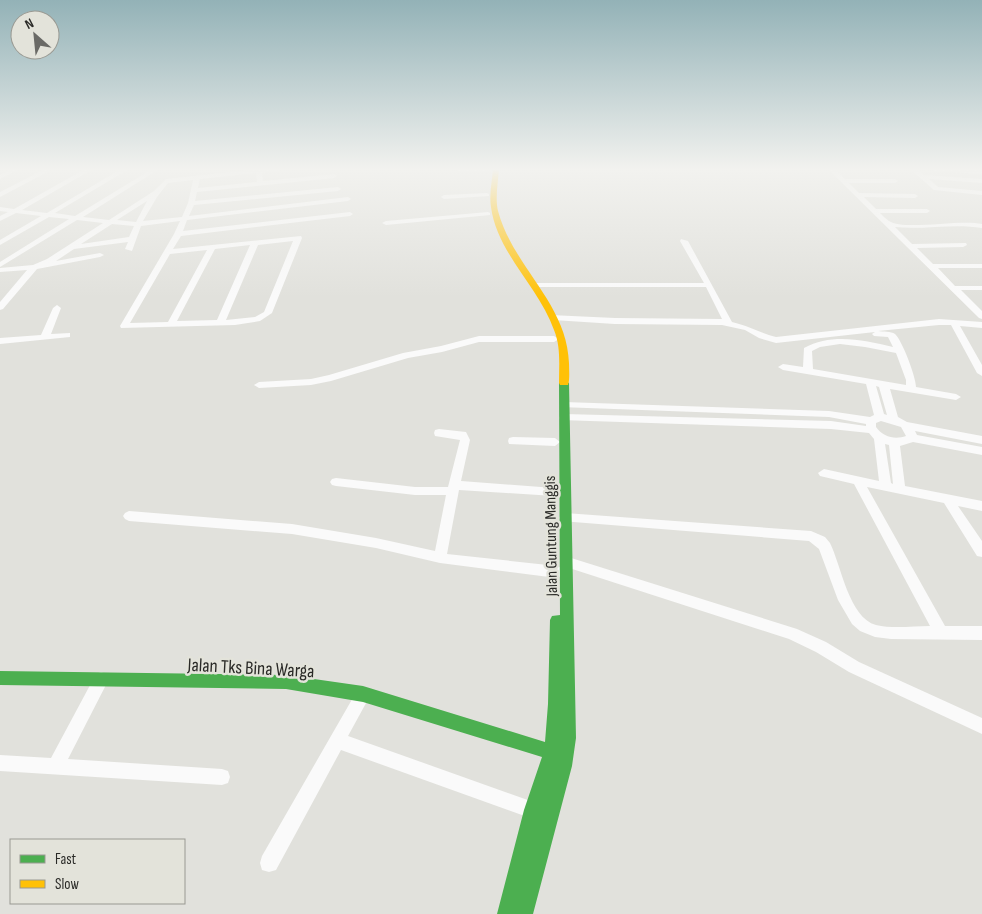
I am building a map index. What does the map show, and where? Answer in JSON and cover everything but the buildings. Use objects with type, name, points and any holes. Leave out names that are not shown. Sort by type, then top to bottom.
[{"type":"street","points":[[24,212],[139,224],[240,212]]},
{"type":"street","points":[[0,243],[53,212]]},
{"type":"street","points":[[0,265],[87,212]]},
{"type":"street","points":[[0,306],[34,267],[50,261],[125,212]]},
{"type":"street","points":[[129,249],[146,212]]},
{"type":"street","points":[[168,252],[298,238],[265,316],[257,319],[221,322],[126,327],[124,325],[168,252],[188,212]]},
{"type":"street","points":[[279,222],[280,212]]},
{"type":"street","name":"Jalan Guntung Manggis","points":[[495,212],[504,238],[536,285],[553,317],[562,338],[564,349],[565,518],[552,752],[533,810],[507,914]]},
{"type":"street","points":[[875,212],[980,313]]},
{"type":"street","points":[[178,234],[350,214]]},
{"type":"street","points":[[386,222],[488,214]]},
{"type":"street","name":"Jalan Guntung Manggis","points":[[488,214],[494,236],[500,247],[514,263],[554,339],[556,351],[554,492],[562,567],[567,752],[523,914]]},
{"type":"street","points":[[888,224],[915,227],[972,224],[982,226]]},
{"type":"street","points":[[72,247],[132,239]]},
{"type":"street","points":[[684,241],[728,323]]},
{"type":"street","points":[[221,322],[255,243]]},
{"type":"street","points":[[910,246],[963,245]]},
{"type":"street","points":[[171,325],[212,248]]},
{"type":"street","points":[[0,270],[34,267],[100,255]]},
{"type":"street","points":[[932,266],[982,266]]},
{"type":"street","points":[[536,285],[709,285]]},
{"type":"street","points":[[954,288],[982,288]]},
{"type":"street","points":[[45,337],[57,308]]},
{"type":"street","points":[[553,317],[615,321],[728,323],[748,328],[762,336],[776,340],[953,322],[982,325]]},
{"type":"street","points":[[953,322],[982,373]]},
{"type":"street","points":[[841,342],[887,333],[896,340],[911,380],[911,389]]},
{"type":"street","points":[[0,341],[67,335]]},
{"type":"street","points":[[259,385],[311,382],[331,378],[349,371],[479,339],[554,339]]},
{"type":"street","points":[[808,371],[807,350],[814,345],[824,342],[841,342],[900,351]]},
{"type":"street","points":[[783,367],[956,397]]},
{"type":"street","points":[[870,382],[875,426],[892,488]]},
{"type":"street","points":[[884,385],[893,419]]},
{"type":"street","points":[[564,405],[829,414],[875,426],[894,442],[907,442],[912,438],[982,451]]},
{"type":"street","points":[[564,418],[875,426],[893,419],[905,425],[982,440]]},
{"type":"street","points":[[905,425],[911,431],[912,438]]},
{"type":"street","points":[[439,433],[464,437],[440,558]]},
{"type":"street","points":[[513,441],[555,442]]},
{"type":"street","points":[[892,488],[894,442]]},
{"type":"street","points":[[824,473],[982,506]]},
{"type":"street","points":[[858,481],[941,632]]},
{"type":"street","points":[[336,482],[415,491],[453,488],[554,492]]},
{"type":"street","points":[[948,500],[982,552]]},
{"type":"street","points":[[129,516],[292,529],[376,543],[440,558],[562,567],[792,634],[820,647],[854,667],[982,726]]},
{"type":"street","points":[[565,518],[811,536],[820,541],[825,547],[851,611],[863,626],[876,631],[982,633]]},
{"type":"street","name":"Jalan Tks Bina Warga","points":[[0,678],[286,682],[363,694],[552,752]]},
{"type":"street","points":[[56,765],[101,679]]},
{"type":"street","points":[[269,863],[363,694]]},
{"type":"street","points":[[338,742],[533,810]]},
{"type":"street","points":[[0,763],[56,765],[222,777]]},
{"type":"traffic: fast","points":[[523,914],[564,766],[568,738],[564,383]]},
{"type":"traffic: fast","points":[[507,914],[533,810],[552,752],[556,704],[557,620]]},
{"type":"traffic: fast","points":[[0,678],[286,682],[363,694],[552,752]]},
{"type":"traffic: slow","points":[[495,212],[507,243],[544,300],[559,330],[563,349],[564,383]]}]
